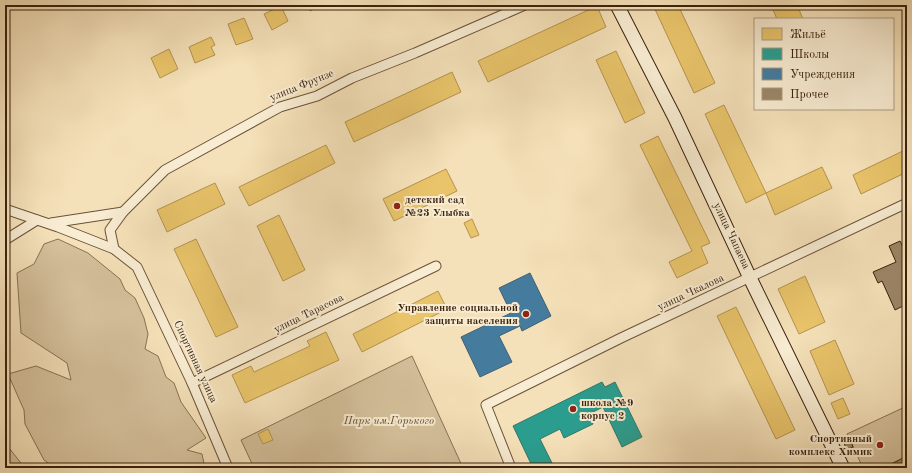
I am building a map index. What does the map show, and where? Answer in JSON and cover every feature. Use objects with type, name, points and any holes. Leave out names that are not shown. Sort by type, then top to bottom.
[{"type":"street","name":"улица Фрунзе","points":[[114,249],[110,230],[122,212],[165,170],[280,107],[317,96],[352,78],[415,53],[525,5]]},
{"type":"street","name":"улица Чапаева","points":[[617,5],[675,118],[750,278],[843,468]]},
{"type":"street","name":"улица Чкалова","points":[[511,468],[486,405],[621,338],[907,203]]},
{"type":"street","points":[[5,209],[47,223],[114,249]]},
{"type":"street","points":[[47,223],[122,212]]},
{"type":"street","points":[[5,240],[37,220]]},
{"type":"street","name":"Спортивная улица","points":[[114,249],[137,267],[192,383],[228,468]]},
{"type":"street","name":"улица Тарасова","points":[[192,383],[436,266]]},
{"type":"green space","points":[[58,239],[88,253],[120,279],[125,290],[135,298],[144,318],[148,334],[145,349],[158,356],[166,377],[174,383],[181,402],[206,438],[187,450],[202,454],[205,468],[55,468],[44,460],[25,424],[24,410],[8,374],[36,366],[71,380],[67,363],[21,333],[17,273],[34,264],[44,244]]},
{"type":"green space","name":"Парк им.Горького","points":[[412,356],[463,468],[254,468],[241,440]]},
{"type":"green space","name":"Спортивный комплекс Химик","points":[[907,406],[907,468],[863,468],[847,434]]},
{"type":"green space","points":[[5,432],[9,448],[25,468],[5,468]]},
{"type":"building: Жильё","points":[[307,5],[322,5],[310,11]]},
{"type":"building: Жильё","points":[[653,5],[678,5],[715,83],[694,93]]},
{"type":"building: Жильё","points":[[771,5],[797,5],[803,18],[777,18]]},
{"type":"building: Жильё","points":[[281,6],[288,21],[272,30],[264,14]]},
{"type":"building: Жильё","points":[[597,6],[606,27],[488,82],[478,61]]},
{"type":"building: Жильё","points":[[244,18],[253,39],[236,45],[228,24]]},
{"type":"building: Жильё","points":[[211,37],[215,45],[211,47],[215,55],[195,63],[189,47]]},
{"type":"building: Жильё","points":[[169,49],[178,69],[160,78],[151,58]]},
{"type":"building: Жильё","points":[[616,51],[645,113],[625,123],[596,60]]},
{"type":"building: Жильё","points":[[452,72],[461,92],[354,142],[345,122]]},
{"type":"building: Жильё","points":[[724,105],[766,193],[746,203],[705,114]]},
{"type":"building: Жильё","points":[[658,136],[710,243],[701,247],[708,263],[677,278],[669,262],[692,251],[640,145]]},
{"type":"building: Жильё","points":[[326,145],[335,163],[249,206],[239,187]]},
{"type":"building: Жильё","points":[[907,149],[907,172],[861,194],[853,175]]},
{"type":"building: Жильё","points":[[822,167],[832,188],[775,215],[766,193]]},
{"type":"building: Жильё","points":[[446,169],[457,191],[394,221],[383,199]]},
{"type":"building: Жильё","points":[[215,183],[225,204],[167,232],[157,210]]},
{"type":"building: Жильё","points":[[279,215],[305,270],[283,281],[257,226]]},
{"type":"building: Жильё","points":[[472,219],[479,235],[471,238],[464,223]]},
{"type":"building: Жильё","points":[[196,239],[238,327],[216,337],[174,249]]},
{"type":"building: Жильё","points":[[805,276],[825,322],[799,334],[778,289]]},
{"type":"building: Жильё","points":[[438,291],[447,309],[362,352],[353,334]]},
{"type":"building: Жильё","points":[[736,307],[795,430],[776,439],[717,316]]},
{"type":"building: Жильё","points":[[326,332],[339,360],[245,403],[232,375],[251,366],[254,372],[310,346],[307,341]]},
{"type":"building: Жильё","points":[[835,340],[854,384],[829,395],[810,351]]},
{"type":"building: Жильё","points":[[843,398],[850,414],[838,419],[831,403]]},
{"type":"building: Жильё","points":[[268,429],[273,440],[263,444],[258,434]]},
{"type":"building: Школы","points":[[602,382],[605,387],[615,382],[642,437],[622,447],[603,407],[589,414],[593,424],[564,438],[560,429],[540,439],[552,463],[541,468],[533,468],[513,426]]},
{"type":"building: Учреждения","points":[[530,273],[551,316],[522,331],[520,326],[499,336],[512,362],[480,377],[461,337],[511,313],[499,288]]},
{"type":"building: Прочее","points":[[900,241],[903,247],[907,245],[907,269],[903,271],[907,280],[907,304],[895,310],[882,281],[878,283],[873,272],[896,262],[889,246]]},
{"type":"building: Прочее","points":[[850,438],[853,447],[847,450],[843,441]]},
{"type":"building: Прочее","points":[[907,456],[907,468],[883,468]]},
{"type":"place","name":"детский сад №23 Улыбка","points":[[397,206]]},
{"type":"place","name":"Управление социальной защиты населения","points":[[526,314]]},
{"type":"place","name":"школа №9 корпус 2","points":[[573,409]]},
{"type":"place","name":"Спортивный комплекс Химик","points":[[880,445]]}]
